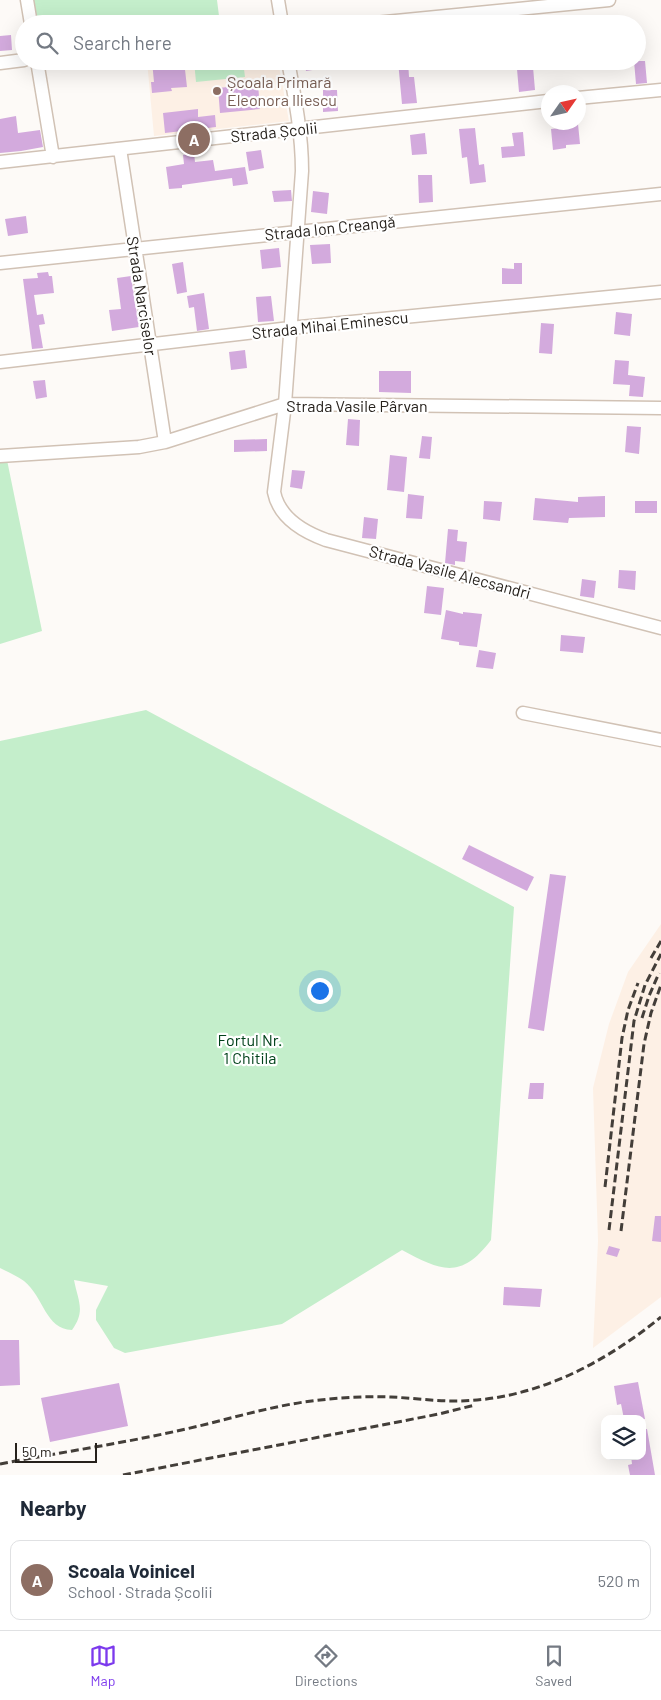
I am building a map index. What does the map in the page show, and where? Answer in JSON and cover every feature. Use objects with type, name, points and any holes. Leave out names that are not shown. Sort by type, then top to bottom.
[{"type":"street","points":[[27,0],[30,15]]},
{"type":"street","points":[[278,0],[280,15]]},
{"type":"street","points":[[446,15],[564,2],[609,0]]},
{"type":"street","points":[[0,63],[15,61]]},
{"type":"street","points":[[38,70],[53,157]]},
{"type":"street","name":"Strada Vasile Alecsandri","points":[[290,70],[300,129],[302,171],[296,231],[285,404],[274,492],[278,505],[296,525],[313,536],[661,628]]},
{"type":"street","points":[[586,97],[661,90]]},
{"type":"street","name":"Strada Școlii","points":[[0,162],[541,102]]},
{"type":"street","name":"Strada Narciselor","points":[[120,149],[165,442]]},
{"type":"street","name":"Strada Ion Creangă","points":[[0,263],[661,194]]},
{"type":"street","name":"Strada Mihai Eminescu","points":[[0,362],[290,328],[661,292]]},
{"type":"street","name":"Strada Vasile Pârvan","points":[[0,456],[139,447],[165,442],[285,404],[661,408]]},
{"type":"street","points":[[523,713],[661,740]]},
{"type":"shaded area","name":"Școala Primară Eleonora Iliescu","points":[[148,70],[280,70],[289,121],[154,136]]},
{"type":"shaded area","points":[[661,924],[661,1297],[593,1348],[598,1241],[593,1088],[609,1024],[628,972]]},
{"type":"green space","points":[[27,0],[217,0],[219,15],[30,15]]},
{"type":"green space","points":[[195,70],[244,70],[245,77],[196,82]]},
{"type":"green space","points":[[7,460],[42,631],[0,644],[0,461]]},
{"type":"green space","name":"Fortul Nr. 1 Chitila","points":[[146,710],[514,907],[491,1240],[480,1253],[460,1266],[450,1268],[428,1263],[402,1250],[282,1324],[125,1353],[114,1348],[96,1320],[96,1310],[108,1286],[74,1280],[80,1311],[72,1330],[56,1324],[24,1281],[0,1268],[0,741]]},
{"type":"building","points":[[11,35],[12,50],[0,51],[0,36]]},
{"type":"building","points":[[153,70],[185,70],[187,87],[171,88],[172,91],[152,93],[151,82],[154,82]]},
{"type":"building","points":[[399,70],[409,70],[409,77],[414,77],[417,103],[402,104]]},
{"type":"building","points":[[517,70],[533,70],[535,90],[519,92]]},
{"type":"building","points":[[635,70],[646,70],[647,83],[636,84]]},
{"type":"building","points":[[258,84],[260,109],[220,113],[218,88]]},
{"type":"building","points":[[323,90],[337,90],[338,111],[323,112]]},
{"type":"building","points":[[198,109],[198,117],[215,115],[216,127],[165,133],[163,113]]},
{"type":"building","points":[[16,116],[18,133],[40,130],[43,147],[0,153],[0,119]]},
{"type":"building","points":[[475,128],[479,165],[484,164],[486,182],[470,184],[467,157],[462,158],[459,129]]},
{"type":"building","points":[[551,130],[579,130],[580,144],[566,145],[566,148],[553,150]]},
{"type":"building","points":[[523,132],[525,156],[502,158],[501,147],[514,146],[512,133]]},
{"type":"building","points":[[425,133],[427,154],[412,155],[410,135]]},
{"type":"building","points":[[261,150],[264,168],[249,171],[246,152]]},
{"type":"building","points":[[194,153],[195,162],[213,160],[215,171],[245,167],[248,184],[233,186],[232,178],[182,185],[182,188],[169,189],[166,167],[184,164],[183,155]]},
{"type":"building","points":[[418,175],[432,175],[433,202],[419,203]]},
{"type":"building","points":[[291,190],[292,201],[274,202],[272,191]]},
{"type":"building","points":[[313,191],[329,193],[327,214],[311,212]]},
{"type":"building","points":[[26,216],[28,233],[8,236],[5,219]]},
{"type":"building","points":[[330,244],[331,263],[312,264],[310,245]]},
{"type":"building","points":[[279,248],[281,267],[262,269],[260,250]]},
{"type":"building","points":[[183,262],[187,292],[177,294],[172,264]]},
{"type":"building","points":[[514,263],[522,263],[522,284],[502,284],[502,268],[514,269]]},
{"type":"building","points":[[48,272],[49,276],[52,276],[54,293],[34,295],[37,315],[43,314],[45,324],[39,325],[43,348],[32,349],[23,279],[38,278],[37,273]]},
{"type":"building","points":[[131,276],[139,327],[112,331],[109,310],[121,309],[117,278]]},
{"type":"building","points":[[204,293],[209,329],[197,331],[194,307],[189,308],[187,296]]},
{"type":"building","points":[[271,296],[274,321],[258,322],[256,297]]},
{"type":"building","points":[[616,312],[632,314],[630,336],[614,334]]},
{"type":"building","points":[[541,323],[554,324],[552,354],[539,353]]},
{"type":"building","points":[[245,350],[247,368],[231,370],[229,352]]},
{"type":"building","points":[[615,360],[629,361],[628,375],[645,377],[643,397],[629,396],[630,385],[613,384]]},
{"type":"building","points":[[379,371],[411,371],[411,393],[379,392]]},
{"type":"building","points":[[45,380],[47,397],[36,399],[33,381]]},
{"type":"building","points":[[348,419],[360,420],[359,446],[346,445]]},
{"type":"building","points":[[627,426],[641,427],[639,454],[625,452]]},
{"type":"building","points":[[422,436],[432,437],[430,459],[419,458]]},
{"type":"building","points":[[267,439],[267,451],[234,452],[234,440]]},
{"type":"building","points":[[390,455],[407,457],[404,492],[387,490]]},
{"type":"building","points":[[292,470],[305,471],[302,489],[290,487]]},
{"type":"building","points":[[408,494],[424,496],[422,519],[406,518]]},
{"type":"building","points":[[605,496],[605,517],[569,518],[568,523],[533,520],[535,498],[578,502],[578,497]]},
{"type":"building","points":[[484,501],[502,502],[500,521],[483,519]]},
{"type":"building","points":[[635,501],[657,501],[657,513],[635,513]]},
{"type":"building","points":[[364,517],[378,519],[376,539],[362,538]]},
{"type":"building","points":[[448,529],[458,530],[457,541],[467,542],[465,562],[455,561],[455,565],[445,563]]},
{"type":"building","points":[[619,570],[636,571],[635,590],[618,588]]},
{"type":"building","points":[[582,579],[596,581],[594,598],[580,596]]},
{"type":"building","points":[[427,586],[444,588],[441,615],[424,613]]},
{"type":"building","points":[[446,610],[463,614],[463,612],[482,614],[477,647],[459,645],[459,642],[441,639]]},
{"type":"building","points":[[561,635],[585,637],[583,653],[560,651]]},
{"type":"building","points":[[479,650],[496,653],[493,669],[476,667]]},
{"type":"building","points":[[469,845],[534,877],[527,891],[462,859]]},
{"type":"building","points":[[550,874],[566,876],[544,1031],[528,1028]]},
{"type":"building","points":[[530,1083],[544,1083],[543,1099],[528,1099]]},
{"type":"building","points":[[655,1216],[661,1216],[661,1242],[652,1241]]},
{"type":"building","points":[[609,1246],[620,1249],[617,1257],[606,1254]]},
{"type":"building","points":[[504,1287],[542,1289],[540,1307],[503,1305]]},
{"type":"building","points":[[0,1340],[19,1340],[20,1385],[0,1386]]},
{"type":"building","points":[[638,1382],[644,1415],[623,1415],[621,1404],[617,1405],[614,1386]]},
{"type":"building","points":[[119,1383],[128,1426],[50,1442],[41,1398]]},
{"type":"building","points":[[647,1429],[655,1475],[630,1475],[628,1465],[632,1464],[632,1460],[646,1460]]},
{"type":"railway","points":[[651,958],[661,941]]},
{"type":"railway","points":[[609,1230],[634,1021],[645,985],[661,954]]},
{"type":"railway","points":[[642,1018],[659,973]]},
{"type":"railway","points":[[605,1187],[622,1038],[628,1010],[638,983]]},
{"type":"railway","points":[[621,1231],[644,1044],[651,1013],[661,985]]},
{"type":"railway","points":[[0,1464],[163,1434],[304,1402],[369,1397],[455,1401],[511,1395],[565,1377],[590,1365],[615,1350],[661,1317]]},
{"type":"railway","points":[[123,1475],[439,1414],[475,1405]]},
{"type":"place","name":"Școala Primară Eleonora Iliescu","points":[[217,91]]},
{"type":"place","name":"Scoala Voinicel","points":[[194,139]]}]
